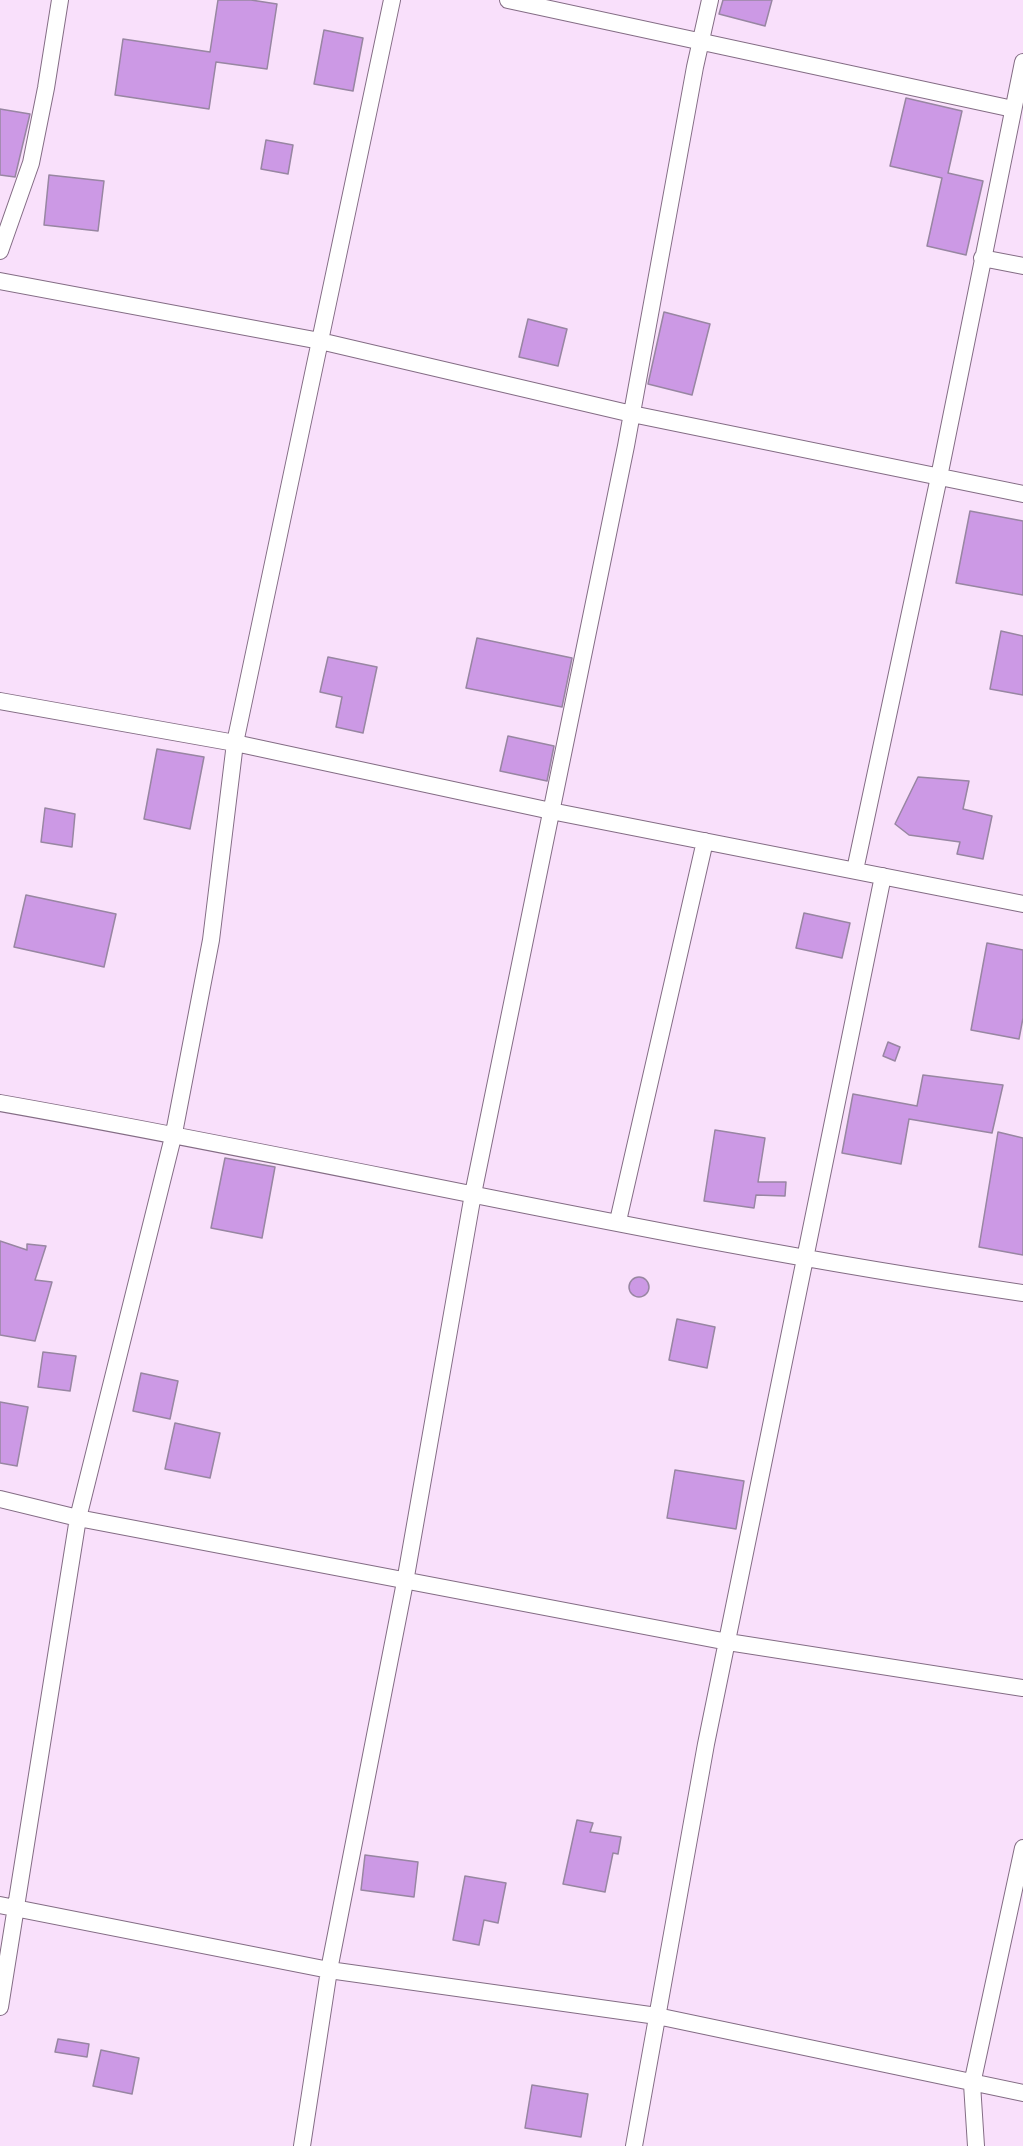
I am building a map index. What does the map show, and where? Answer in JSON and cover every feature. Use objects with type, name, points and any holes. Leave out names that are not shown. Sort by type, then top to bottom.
[{"type":"street","points":[[0,251],[31,163],[60,0]]},
{"type":"street","points":[[0,2007],[78,1518],[174,1133],[211,940],[235,743],[392,0]]},
{"type":"street","points":[[508,0],[1013,109]]},
{"type":"street","points":[[302,2146],[329,1970],[405,1582],[473,1194],[632,414],[701,41],[711,0]]},
{"type":"street","points":[[855,870],[939,477],[982,258],[1016,132],[1013,109],[1023,62]]},
{"type":"street","points":[[982,258],[1023,266]]},
{"type":"street","points":[[0,281],[320,341],[632,414],[1023,494]]},
{"type":"street","points":[[0,701],[235,743],[551,811],[1023,904]]},
{"type":"street","points":[[618,1221],[705,841]]},
{"type":"street","points":[[634,2146],[706,1744],[883,876]]},
{"type":"street","points":[[0,1103],[174,1133],[473,1194],[920,1278],[1023,1293]]},
{"type":"street","points":[[0,1499],[78,1518],[728,1642],[1023,1688]]},
{"type":"street","points":[[976,2146],[972,2084],[1023,1848]]},
{"type":"street","points":[[0,1905],[329,1970],[657,2016],[1023,2093]]},
{"type":"building","points":[[218,0],[251,0],[277,4],[267,69],[216,62],[209,109],[115,95],[123,39],[210,52]]},
{"type":"building","points":[[723,0],[772,0],[765,26],[719,14]]},
{"type":"building","points":[[324,30],[363,38],[353,91],[314,84]]},
{"type":"building","points":[[906,98],[962,111],[948,173],[983,181],[966,255],[927,246],[942,178],[890,166]]},
{"type":"building","points":[[0,109],[30,114],[15,177],[0,175]]},
{"type":"building","points":[[266,140],[293,145],[288,174],[261,169]]},
{"type":"building","points":[[49,175],[104,181],[98,231],[44,225]]},
{"type":"building","points":[[664,312],[710,324],[692,395],[648,384]]},
{"type":"building","points":[[528,319],[567,329],[558,366],[519,357]]},
{"type":"building","points":[[970,511],[1023,521],[1023,595],[956,583]]},
{"type":"building","points":[[1001,631],[1023,636],[1023,695],[990,689]]},
{"type":"building","points":[[477,638],[572,658],[562,707],[466,688]]},
{"type":"building","points":[[328,657],[377,667],[363,733],[336,727],[342,697],[320,692]]},
{"type":"building","points":[[508,736],[554,746],[547,781],[500,771]]},
{"type":"building","points":[[157,749],[204,757],[190,829],[144,819]]},
{"type":"building","points":[[918,777],[969,781],[963,809],[992,816],[983,859],[957,854],[960,842],[909,835],[895,824]]},
{"type":"building","points":[[45,808],[75,814],[72,847],[41,842]]},
{"type":"building","points":[[26,895],[116,914],[104,967],[14,947]]},
{"type":"building","points":[[804,913],[850,923],[842,958],[796,948]]},
{"type":"building","points":[[987,943],[1023,950],[1023,1018],[1019,1039],[971,1030]]},
{"type":"building","points":[[888,1042],[900,1047],[895,1061],[883,1056]]},
{"type":"building","points":[[923,1075],[1003,1085],[992,1133],[909,1119],[901,1164],[842,1153],[853,1094],[917,1106]]},
{"type":"building","points":[[715,1130],[765,1138],[758,1182],[786,1182],[785,1196],[756,1195],[754,1208],[704,1201]]},
{"type":"building","points":[[998,1132],[1023,1138],[1023,1255],[979,1247]]},
{"type":"building","points":[[225,1158],[275,1167],[262,1238],[211,1228]]},
{"type":"building","points":[[0,1241],[27,1250],[27,1244],[46,1246],[35,1280],[52,1282],[35,1341],[0,1335]]},
{"type":"building","points":[[639,1277],[646,1280],[649,1287],[646,1294],[639,1297],[632,1294],[629,1287],[632,1280]]},
{"type":"building","points":[[677,1319],[715,1327],[707,1368],[669,1360]]},
{"type":"building","points":[[43,1352],[76,1356],[70,1391],[38,1387]]},
{"type":"building","points":[[141,1373],[178,1381],[170,1419],[133,1411]]},
{"type":"building","points":[[0,1402],[28,1407],[17,1466],[0,1463]]},
{"type":"building","points":[[175,1423],[220,1433],[210,1478],[165,1469]]},
{"type":"building","points":[[675,1470],[744,1481],[736,1529],[667,1518]]},
{"type":"building","points":[[577,1820],[593,1823],[590,1832],[621,1837],[618,1854],[613,1853],[605,1892],[563,1884]]},
{"type":"building","points":[[365,1855],[418,1862],[414,1897],[361,1890]]},
{"type":"building","points":[[465,1876],[506,1883],[498,1923],[484,1920],[479,1945],[453,1940]]},
{"type":"building","points":[[58,2039],[89,2044],[87,2057],[55,2052]]},
{"type":"building","points":[[101,2050],[139,2058],[132,2094],[93,2086]]},
{"type":"building","points":[[532,2085],[588,2094],[581,2137],[525,2128]]}]
